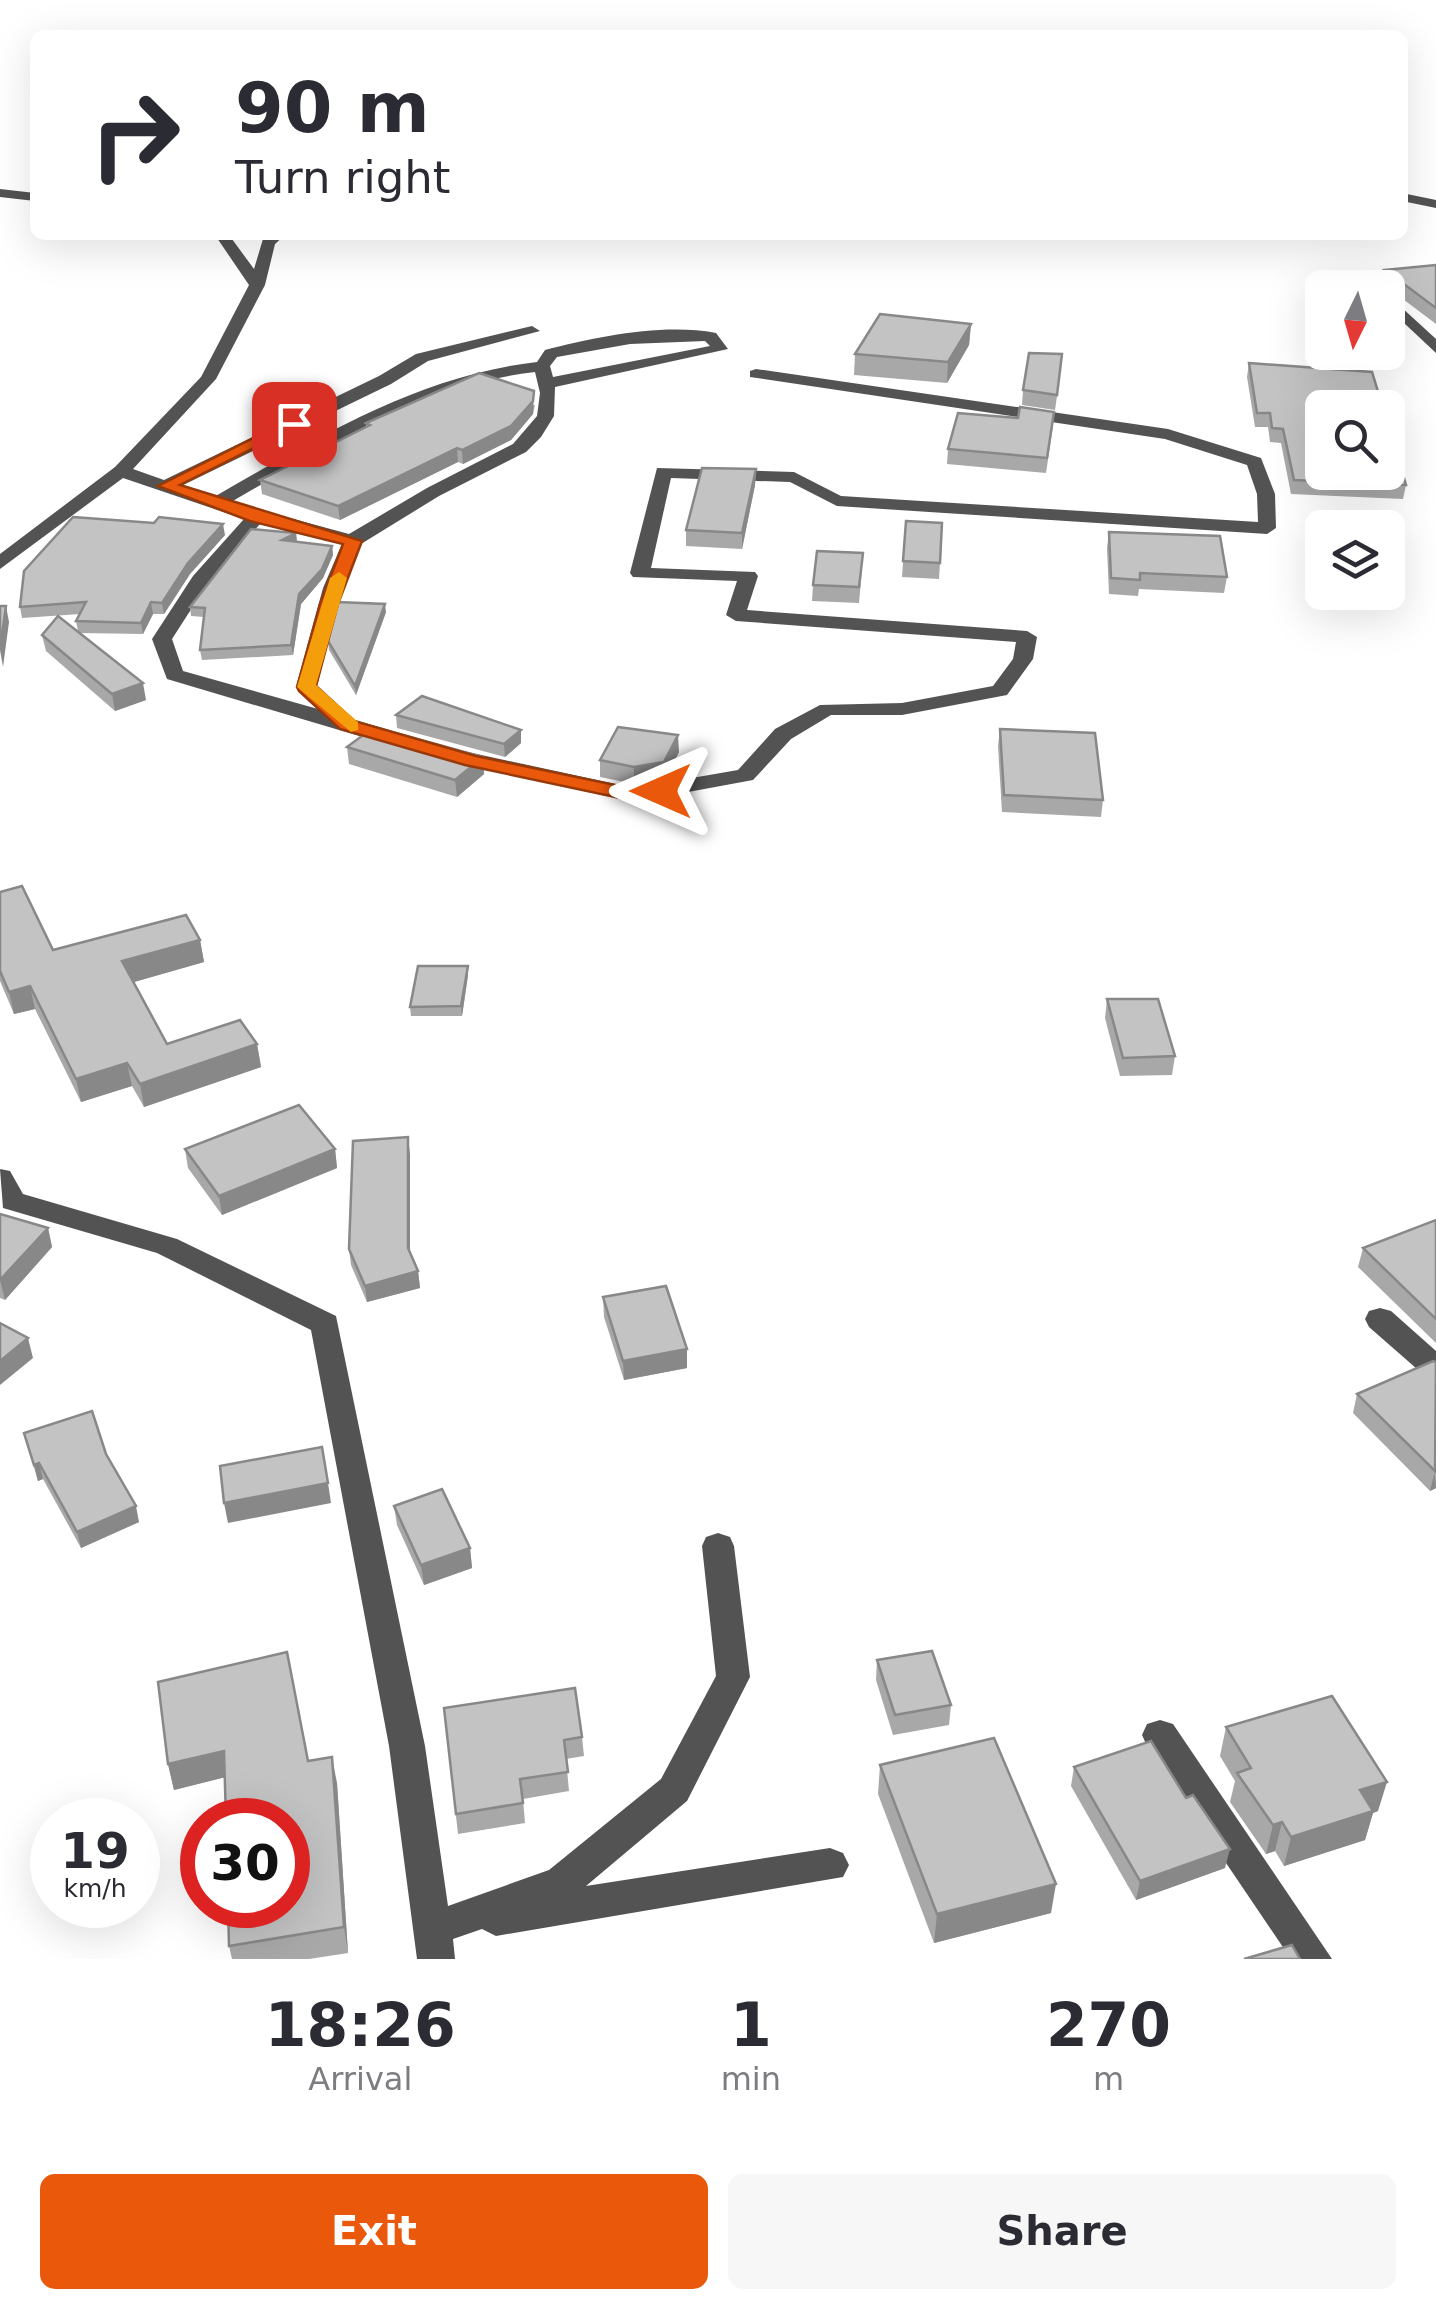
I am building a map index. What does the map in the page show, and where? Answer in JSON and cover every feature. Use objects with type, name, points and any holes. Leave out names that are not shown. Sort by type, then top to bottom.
[{"type":"street","points":[[0,193],[30,196]]},
{"type":"street","points":[[1408,198],[1436,204]]},
{"type":"street","points":[[225,240],[257,286]]},
{"type":"street","points":[[0,564],[121,471],[208,379],[257,286],[271,240]]},
{"type":"street","points":[[1405,317],[1436,348]]},
{"type":"street","points":[[166,486],[384,380],[422,357],[532,331]]},
{"type":"street","points":[[216,503],[436,388],[506,367],[545,374],[720,348],[710,336],[617,340],[551,353],[545,374],[552,392],[545,422],[516,453],[433,492],[353,541],[329,604],[306,687],[347,725]]},
{"type":"street","points":[[256,517],[200,580],[162,639],[174,675],[428,748],[634,795],[745,776],[783,734],[827,710],[902,709],[1000,691],[1023,659],[1027,637],[736,616],[748,576],[640,573],[663,472],[794,477],[836,501],[1267,528],[1266,494],[1255,462],[1168,434],[756,374]]},
{"type":"street","points":[[121,471],[256,517],[353,541]]},
{"type":"street","points":[[0,1178],[14,1201],[168,1246],[325,1324],[407,1746],[434,1944]]},
{"type":"street","points":[[1380,1319],[1436,1368]]},
{"type":"street","points":[[434,1944],[562,1883],[674,1790],[732,1677],[718,1546]]},
{"type":"street","points":[[1160,1735],[1313,1959]]},
{"type":"street","points":[[434,1944],[830,1865]]},
{"type":"building","points":[[1436,265],[1436,308],[1405,285],[1405,270],[1385,270]]},
{"type":"building","points":[[880,314],[971,324],[948,362],[855,354]]},
{"type":"building","points":[[1029,353],[1062,354],[1057,395],[1023,390]]},
{"type":"building","points":[[1249,363],[1372,372],[1378,390],[1305,390],[1305,480],[1294,480],[1283,429],[1272,428],[1270,413],[1257,413]]},
{"type":"building","points":[[479,373],[534,391],[533,401],[511,426],[338,506],[260,480],[370,425],[366,423]]},
{"type":"building","points":[[1020,407],[1054,412],[1047,458],[948,449],[958,413],[1018,418]]},
{"type":"building","points":[[702,468],[756,469],[742,533],[686,530]]},
{"type":"building","points":[[73,517],[154,523],[159,517],[223,524],[188,563],[162,603],[151,602],[141,623],[76,621],[86,602],[20,607],[24,571]]},
{"type":"building","points":[[906,521],[942,523],[940,563],[903,561]]},
{"type":"building","points":[[251,529],[296,533],[282,540],[332,546],[322,569],[299,594],[291,645],[200,650],[205,608],[190,607]]},
{"type":"building","points":[[1109,532],[1220,536],[1227,577],[1140,573],[1140,580],[1111,578]]},
{"type":"building","points":[[817,551],[863,553],[859,587],[813,585]]},
{"type":"building","points":[[337,602],[385,604],[355,686],[328,641]]},
{"type":"building","points":[[0,606],[6,606],[0,650]]},
{"type":"building","points":[[58,616],[143,683],[112,694],[42,635]]},
{"type":"building","points":[[422,696],[521,730],[504,744],[396,715]]},
{"type":"building","points":[[374,727],[483,757],[455,780],[347,747]]},
{"type":"building","points":[[618,727],[678,735],[664,762],[634,767],[600,760]]},
{"type":"building","points":[[1000,729],[1095,733],[1103,800],[1004,795]]},
{"type":"building","points":[[22,886],[53,950],[186,915],[200,940],[122,961],[167,1044],[240,1020],[257,1044],[140,1084],[127,1063],[76,1079],[30,986],[9,992],[0,971],[0,892]]},
{"type":"building","points":[[418,966],[468,966],[461,1006],[410,1007]]},
{"type":"building","points":[[1107,999],[1158,999],[1175,1056],[1123,1058]]},
{"type":"building","points":[[299,1105],[335,1149],[219,1196],[185,1149]]},
{"type":"building","points":[[408,1137],[408,1248],[418,1271],[365,1286],[349,1249],[353,1141]]},
{"type":"building","points":[[0,1214],[48,1228],[0,1280]]},
{"type":"building","points":[[1436,1220],[1436,1319],[1363,1248]]},
{"type":"building","points":[[666,1286],[687,1349],[623,1361],[603,1297]]},
{"type":"building","points":[[0,1323],[28,1338],[0,1361]]},
{"type":"building","points":[[1436,1362],[1435,1471],[1357,1394]]},
{"type":"building","points":[[92,1411],[106,1454],[136,1506],[77,1532],[39,1463],[34,1465],[24,1433]]},
{"type":"building","points":[[322,1447],[328,1483],[224,1503],[220,1466]]},
{"type":"building","points":[[442,1489],[470,1548],[421,1565],[394,1506]]},
{"type":"building","points":[[932,1651],[951,1705],[895,1715],[877,1660]]},
{"type":"building","points":[[287,1652],[308,1761],[332,1757],[344,1927],[229,1946],[229,1928],[310,1928],[310,1798],[225,1798],[224,1751],[168,1764],[158,1682]]},
{"type":"building","points":[[575,1688],[582,1737],[564,1740],[568,1772],[520,1779],[523,1803],[456,1814],[444,1708]]},
{"type":"building","points":[[1332,1696],[1387,1782],[1360,1790],[1373,1811],[1291,1837],[1282,1822],[1273,1825],[1237,1773],[1251,1768],[1226,1727]]},
{"type":"building","points":[[994,1738],[1056,1884],[937,1914],[880,1765]]},
{"type":"building","points":[[1151,1741],[1186,1798],[1193,1795],[1230,1849],[1140,1881],[1074,1767]]},
{"type":"building","points":[[1292,1945],[1300,1959],[1244,1959]]},
{"type":"slow traffic","points":[[339,578],[306,687],[351,726]]},
{"type":"route","points":[[294,424],[166,486],[256,517],[353,541],[329,604],[306,687],[347,725],[472,761],[634,795],[661,791]]}]
